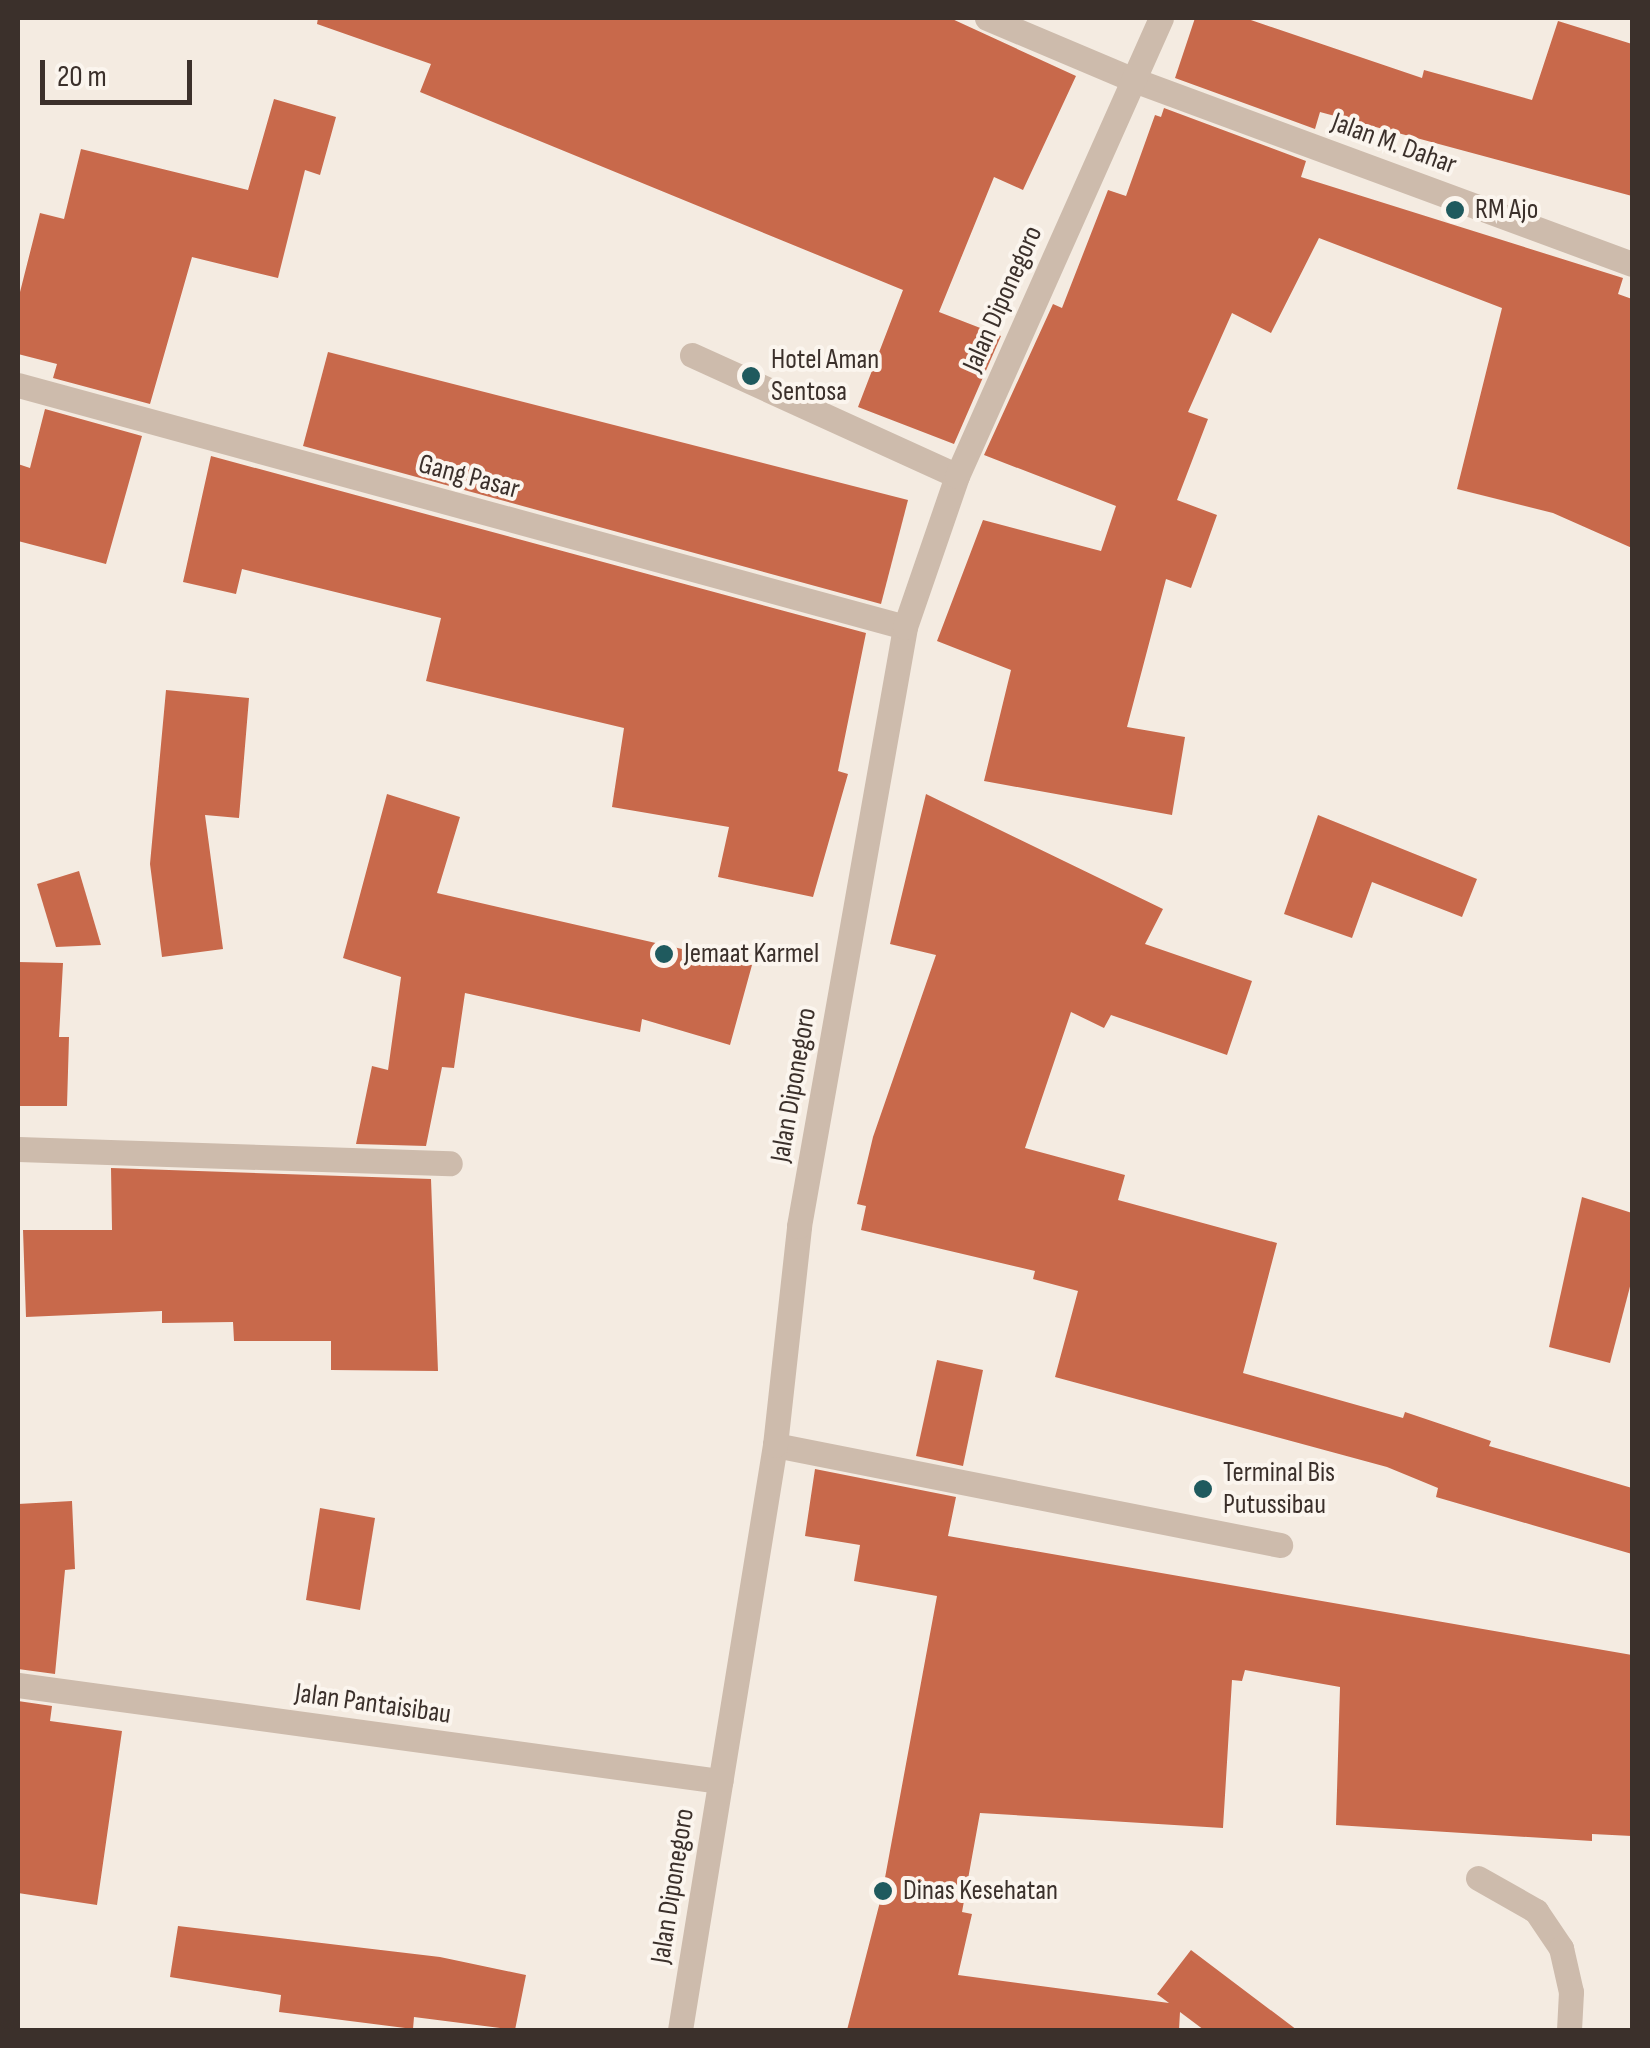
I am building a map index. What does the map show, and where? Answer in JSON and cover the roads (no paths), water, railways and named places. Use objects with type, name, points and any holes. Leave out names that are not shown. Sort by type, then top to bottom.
[{"type":"street","name":"Jalan M. Dahar","points":[[987,18],[1134,80],[1632,264]]},
{"type":"street","name":"Jalan Diponegoro","points":[[680,2030],[776,1445],[799,1226],[905,627],[957,476],[1160,18]]},
{"type":"street","points":[[692,355],[957,476]]},
{"type":"street","name":"Gang Pasar","points":[[18,385],[905,627]]},
{"type":"street","points":[[18,1148],[450,1164]]},
{"type":"street","points":[[776,1445],[1280,1546]]},
{"type":"street","name":"Jalan Pantaisibau","points":[[18,1685],[720,1782]]},
{"type":"street","points":[[1478,1878],[1536,1911],[1561,1948],[1572,1992],[1569,2030]]},
{"type":"place","name":"RM Ajo","points":[[1455,210]]},
{"type":"place","name":"Hotel Aman Sentosa","points":[[751,376]]},
{"type":"place","name":"Jemaat Karmel","points":[[664,954]]},
{"type":"place","name":"Terminal Bis Putussibau","points":[[1203,1489]]},
{"type":"place","name":"Dinas Kesehatan","points":[[883,1891]]}]
